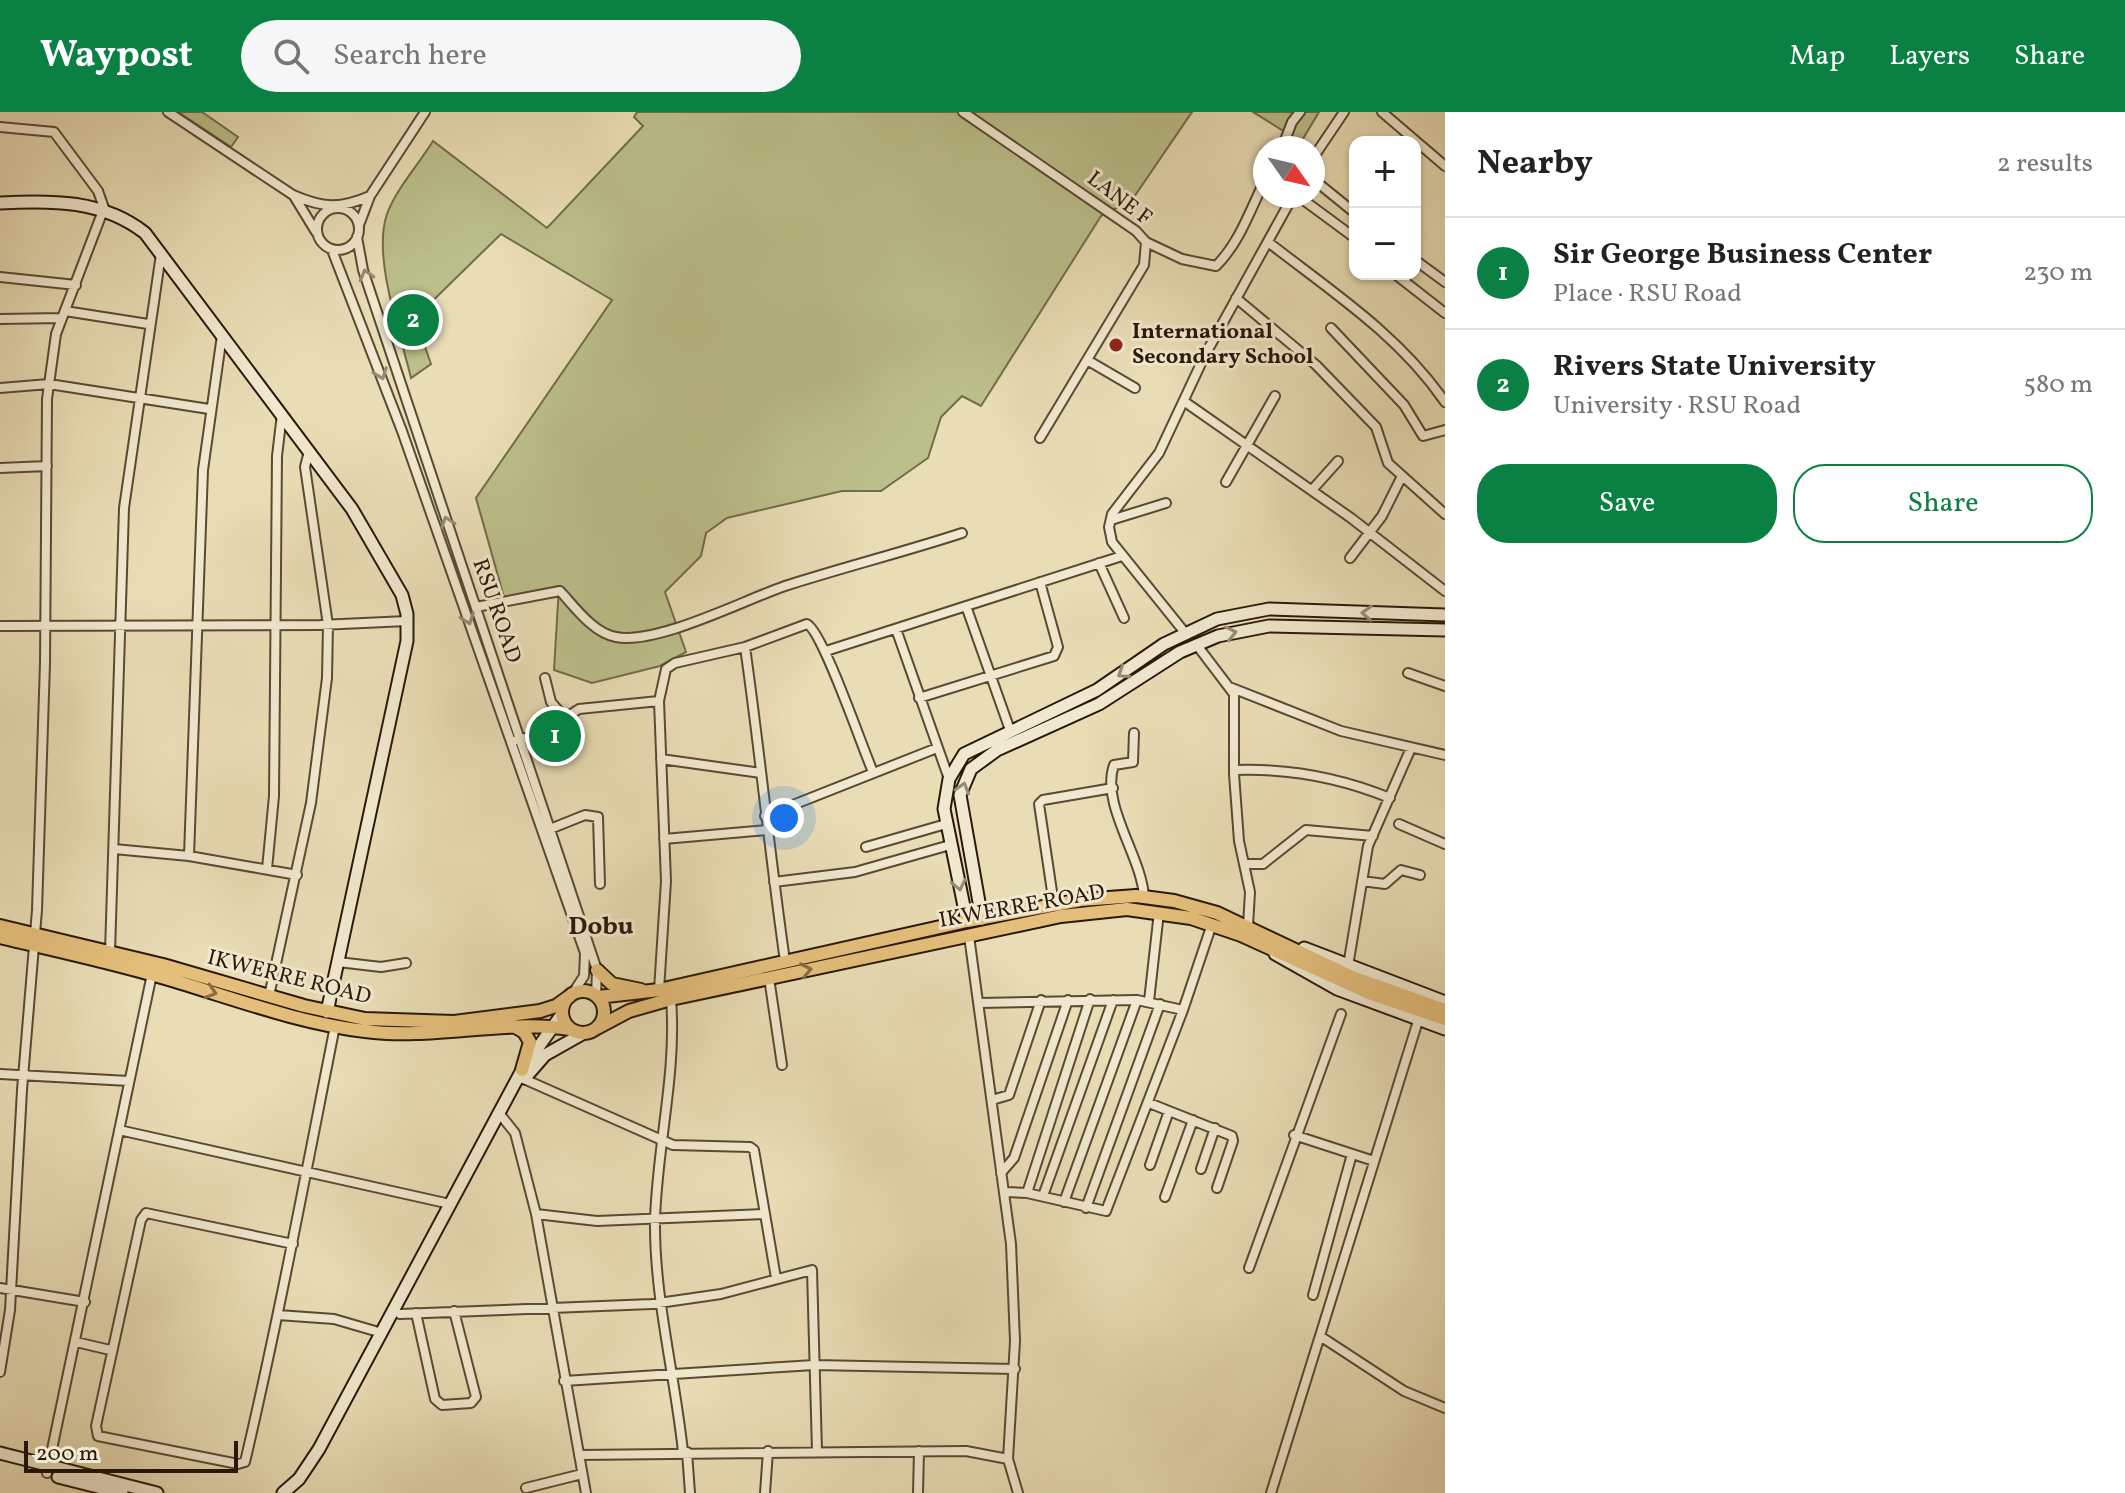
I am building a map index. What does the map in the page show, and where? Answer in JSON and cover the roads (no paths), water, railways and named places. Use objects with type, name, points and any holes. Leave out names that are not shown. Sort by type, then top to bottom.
[{"type":"main road","name":"IKWERRE ROAD","points":[[597,996],[655,991],[967,921],[1054,905],[1100,898],[1144,897],[1196,906],[1248,926],[1361,980],[1445,1010]]},
{"type":"main road","name":"IKWERRE ROAD","points":[[597,1028],[629,1011],[671,999],[1096,911],[1159,911],[1212,924],[1355,988],[1445,1019]]},
{"type":"main road","name":"IKWERRE ROAD","points":[[0,926],[33,939],[335,1026],[432,1035],[514,1026],[570,1029]]},
{"type":"main road","name":"IKWERRE ROAD","points":[[0,937],[33,939],[110,952],[327,1012],[395,1022],[454,1022],[540,1011],[556,1006],[571,994]]},
{"type":"main road","points":[[597,970],[612,984],[655,991]]},
{"type":"main road","points":[[586,991],[597,996],[604,1009],[597,1028],[584,1033],[570,1029],[562,1014],[571,994],[586,991]]},
{"type":"main road","points":[[514,1026],[524,1032],[530,1042],[523,1075]]},
{"type":"street","points":[[168,112],[293,195],[347,210],[359,225]]},
{"type":"street","points":[[293,195],[319,237],[332,250],[350,247],[357,237],[370,196],[425,112]]},
{"type":"street","name":"LANE F","points":[[963,112],[1136,231],[1146,242],[1144,265],[1040,438]]},
{"type":"street","points":[[1287,136],[1300,112]]},
{"type":"street","points":[[1325,140],[1344,112]]},
{"type":"street","points":[[1382,112],[1445,166]]},
{"type":"street","points":[[0,127],[54,132],[98,191],[104,208],[56,334],[49,384],[46,624],[37,910],[23,1075],[11,1291],[0,1372]]},
{"type":"street","points":[[1325,189],[1349,208]]},
{"type":"street","points":[[319,237],[320,219],[335,209],[370,196]]},
{"type":"street","points":[[0,203],[104,208],[126,218],[161,254],[282,413],[385,561],[402,595],[407,641],[327,1012]]},
{"type":"street","points":[[1146,242],[1182,259],[1216,266],[1228,254],[1253,206]]},
{"type":"street","points":[[1186,634],[1112,542],[1111,520],[1120,502],[1159,453],[1236,298],[1289,208]]},
{"type":"street","points":[[1313,208],[1349,234]]},
{"type":"street","name":"RSU ROAD","points":[[357,237],[368,283],[476,607],[585,953],[584,976],[571,994]]},
{"type":"street","points":[[1268,242],[1377,325],[1417,364],[1445,402]]},
{"type":"street","name":"RSU ROAD","points":[[332,250],[550,829],[597,970],[597,996]]},
{"type":"street","points":[[110,952],[124,508],[148,324],[161,254]]},
{"type":"street","points":[[1421,264],[1445,282]]},
{"type":"street","points":[[0,277],[76,285]]},
{"type":"street","points":[[1403,280],[1445,313]]},
{"type":"street","points":[[1236,298],[1316,365],[1376,427],[1388,463],[1445,514]]},
{"type":"street","points":[[0,319],[64,314],[148,324]]},
{"type":"street","points":[[1331,328],[1404,405],[1418,431],[1429,436],[1445,430]]},
{"type":"street","points":[[189,856],[203,470],[209,409],[222,334]]},
{"type":"street","points":[[1087,360],[1135,388]]},
{"type":"street","points":[[0,388],[49,384],[209,409]]},
{"type":"street","points":[[1226,482],[1275,396]]},
{"type":"street","points":[[1185,402],[1312,490],[1445,591]]},
{"type":"street","points":[[267,869],[274,796],[277,456],[282,413]]},
{"type":"street","points":[[269,996],[297,875],[322,733],[328,625],[305,467],[309,450]]},
{"type":"street","points":[[1312,490],[1338,461]]},
{"type":"street","points":[[0,468],[47,466]]},
{"type":"street","points":[[1350,558],[1370,533],[1402,476]]},
{"type":"street","points":[[1111,520],[1166,503]]},
{"type":"street","points":[[476,607],[560,591],[598,629],[612,637],[625,638],[650,634],[724,611],[785,586],[962,533]]},
{"type":"street","points":[[826,651],[1122,556]]},
{"type":"street","points":[[1099,563],[1124,618]]},
{"type":"street","points":[[919,698],[1058,652],[1040,582]]},
{"type":"street","points":[[966,606],[1010,730]]},
{"type":"street","points":[[967,921],[944,809],[949,779],[964,754],[1097,690],[1186,634],[1217,619],[1269,609],[1445,615]]},
{"type":"street","points":[[0,626],[277,626],[407,621]]},
{"type":"street","points":[[655,991],[666,881],[659,701],[666,669],[675,663],[745,647],[807,624],[813,627],[826,651],[873,772]]},
{"type":"street","points":[[982,919],[959,805],[962,786],[971,769],[997,750],[1099,704],[1196,644],[1238,630],[1269,626],[1445,630]]},
{"type":"street","points":[[896,629],[949,779]]},
{"type":"street","points":[[1196,644],[1232,688],[1341,731],[1445,755]]},
{"type":"street","points":[[745,647],[785,961]]},
{"type":"street","points":[[1408,673],[1445,686]]},
{"type":"street","points":[[545,678],[551,702],[565,718]]},
{"type":"street","points":[[1232,688],[1239,841],[1250,892],[1248,926]]},
{"type":"street","points":[[516,740],[560,730],[565,718],[579,709],[659,701]]},
{"type":"street","points":[[1134,733],[1136,759],[1114,765],[1113,788],[1122,830],[1143,876],[1144,897]]},
{"type":"street","points":[[765,816],[937,748]]},
{"type":"street","points":[[1348,966],[1373,836],[1411,748]]},
{"type":"street","points":[[661,759],[761,773]]},
{"type":"street","points":[[1234,770],[1286,770],[1325,777],[1390,798]]},
{"type":"street","points":[[1054,905],[1039,804],[1043,800],[1113,788]]},
{"type":"street","points":[[550,829],[585,815],[598,817],[600,884]]},
{"type":"street","points":[[866,847],[946,824]]},
{"type":"street","points":[[1399,824],[1445,844]]},
{"type":"street","points":[[664,839],[766,830]]},
{"type":"street","points":[[1245,864],[1263,864],[1306,830],[1373,836]]},
{"type":"street","points":[[774,882],[855,872],[950,845]]},
{"type":"street","points":[[114,849],[189,856],[297,875]]},
{"type":"street","points":[[1362,881],[1385,884],[1401,870],[1420,875]]},
{"type":"street","points":[[1149,1001],[1159,911]]},
{"type":"street","points":[[1004,1192],[1027,1193],[1106,1211],[1149,1103],[1212,924]]},
{"type":"street","points":[[969,936],[1011,1244],[1015,1369],[1008,1459],[1018,1493]]},
{"type":"street","points":[[1284,943],[1445,1002]]},
{"type":"street","points":[[1261,944],[1309,975],[1418,1021],[1445,1029]]},
{"type":"street","points":[[338,962],[381,967],[406,963]]},
{"type":"street","points":[[48,1470],[152,974]]},
{"type":"street","points":[[769,978],[782,1065]]},
{"type":"street","points":[[671,999],[671,1066],[655,1220],[660,1303],[675,1376],[690,1493]]},
{"type":"street","points":[[1027,1193],[1090,999]]},
{"type":"street","points":[[992,1100],[1009,1095],[1041,1000]]},
{"type":"street","points":[[1001,1173],[1014,1158],[1068,1000]]},
{"type":"street","points":[[1043,1196],[1113,1000]]},
{"type":"street","points":[[980,1003],[1137,1000],[1183,1010]]},
{"type":"street","points":[[1064,1202],[1137,1000]]},
{"type":"street","points":[[1086,1208],[1160,1004]]},
{"type":"street","points":[[283,1493],[299,1479],[319,1449],[450,1204],[523,1075],[562,1014]]},
{"type":"street","points":[[1249,1268],[1294,1135],[1341,1014]]},
{"type":"street","points":[[1271,1493],[1418,1021]]},
{"type":"street","points":[[293,1244],[146,1213],[141,1220],[110,1350],[96,1426],[98,1436],[241,1464],[245,1462],[293,1244],[335,1026]]},
{"type":"street","points":[[523,1075],[545,1055],[584,1033]]},
{"type":"street","points":[[0,1074],[129,1081]]},
{"type":"street","points":[[523,1075],[664,1141],[685,1147],[750,1147],[754,1150],[776,1278]]},
{"type":"street","points":[[1149,1103],[1227,1133],[1233,1141],[1217,1188]]},
{"type":"street","points":[[1150,1165],[1169,1111]]},
{"type":"street","points":[[501,1115],[515,1133],[536,1214],[586,1493]]},
{"type":"street","points":[[294,1493],[322,1458],[400,1314],[501,1115]]},
{"type":"street","points":[[1165,1197],[1193,1120]]},
{"type":"street","points":[[1201,1169],[1215,1128]]},
{"type":"street","points":[[119,1130],[450,1204]]},
{"type":"street","points":[[1294,1135],[1374,1161]]},
{"type":"street","points":[[1313,1295],[1352,1154]]},
{"type":"street","points":[[536,1214],[597,1221],[764,1214]]},
{"type":"street","points":[[400,1314],[660,1303],[721,1294],[809,1270],[815,1274],[817,1451]]},
{"type":"street","points":[[0,1288],[85,1302]]},
{"type":"street","points":[[416,1313],[437,1403],[471,1403],[476,1397],[454,1311]]},
{"type":"street","points":[[278,1315],[334,1319],[382,1333]]},
{"type":"street","points":[[1320,1336],[1404,1391],[1445,1408]]},
{"type":"street","points":[[76,1342],[110,1350]]},
{"type":"street","points":[[564,1381],[814,1365],[1015,1369]]},
{"type":"street","points":[[765,1493],[768,1451]]},
{"type":"street","points":[[918,1493],[919,1451]]},
{"type":"street","points":[[579,1455],[966,1451],[1008,1459]]},
{"type":"street","points":[[0,1453],[122,1493]]},
{"type":"street","points":[[0,1461],[157,1493]]},
{"type":"street","points":[[526,1488],[582,1474]]},
{"type":"place","name":"Rivers State University","points":[[413,320]]},
{"type":"place","name":"International Secondary School","points":[[1116,345]]},
{"type":"place","name":"Sir George Business Center","points":[[555,736]]},
{"type":"district","name":"Dobu","points":[[601,927]]}]
